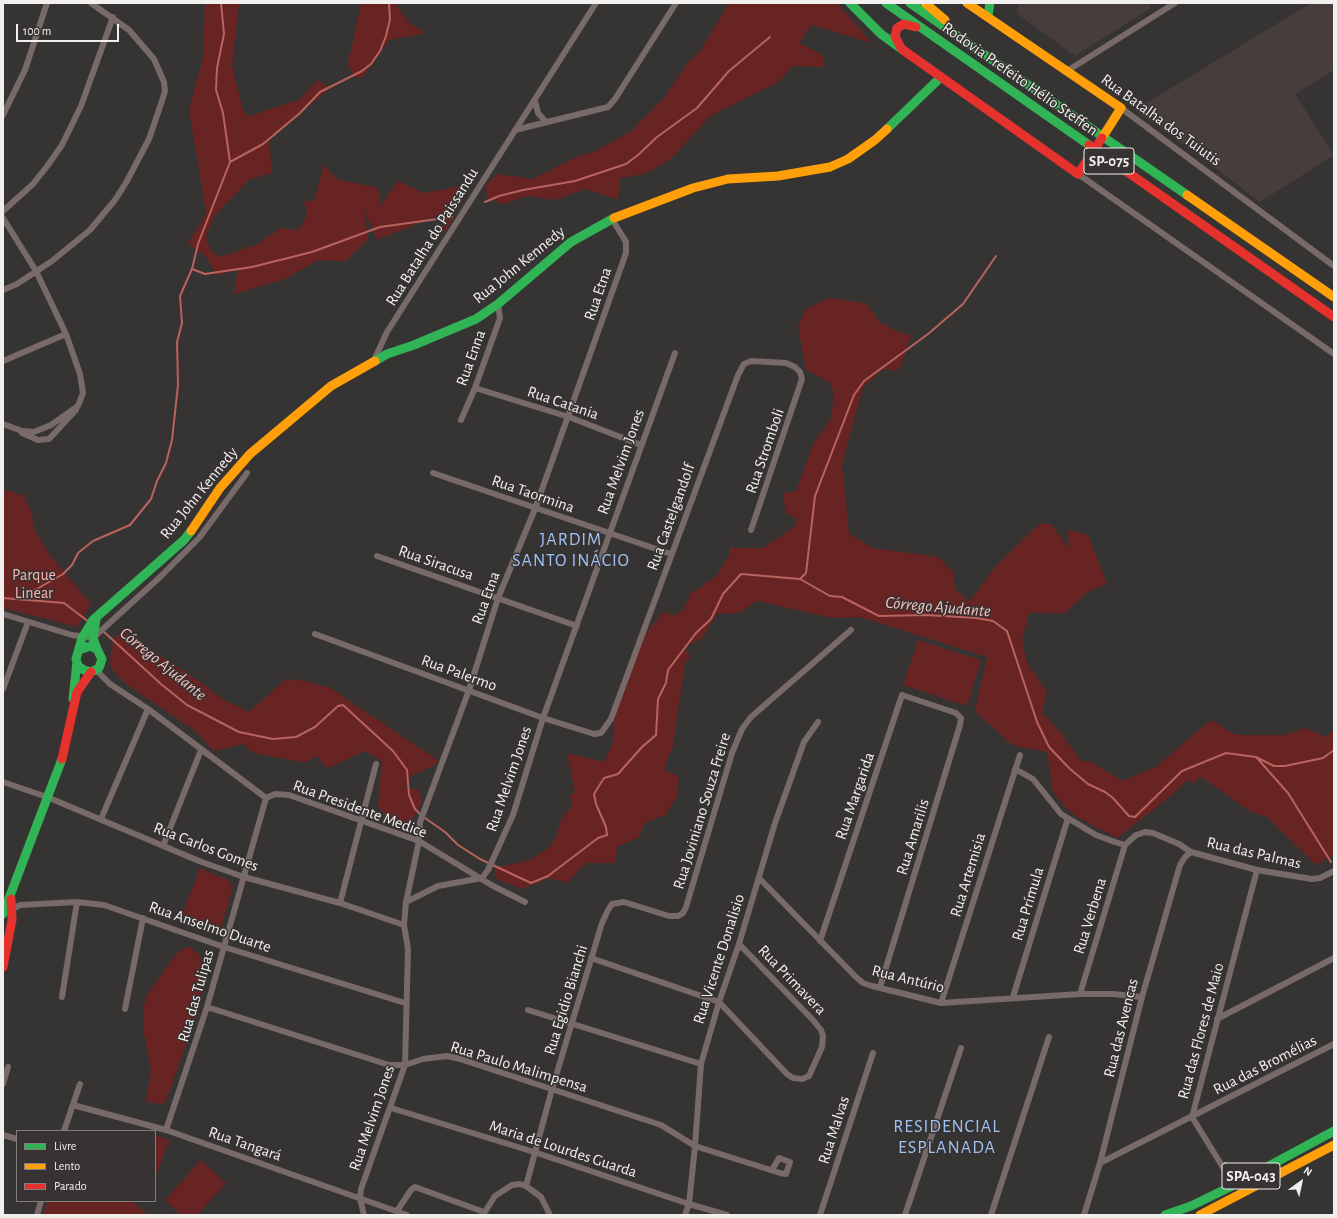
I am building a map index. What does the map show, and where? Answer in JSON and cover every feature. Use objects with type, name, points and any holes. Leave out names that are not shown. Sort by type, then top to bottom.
[{"type":"main road","points":[[850,3],[881,34],[1078,174],[1121,108]]},
{"type":"main road","name":"Rodovia Prefeito Hélio Steffen","points":[[886,3],[1334,317]]},
{"type":"main road","name":"Rodovia Prefeito Hélio Steffen","points":[[910,3],[1334,297]]},
{"type":"main road","points":[[925,3],[973,46]]},
{"type":"main road","name":"Rua Batalha dos Tuiutis","points":[[967,3],[1121,108]]},
{"type":"main road","points":[[988,16],[990,3]]},
{"type":"main road","points":[[903,50],[894,36],[897,28],[904,24],[923,29]]},
{"type":"main road","name":"Rua John Kennedy","points":[[79,650],[82,638],[91,633],[95,619],[184,540],[220,488],[250,454],[331,386],[374,360],[476,319],[498,304],[571,242],[612,219],[693,188],[728,179],[778,176],[814,170],[830,167],[848,159],[875,140],[941,77]]},
{"type":"main road","points":[[3,967],[12,920],[6,912],[11,896],[64,753],[77,692],[100,666],[102,659],[91,633]]},
{"type":"main road","points":[[73,708],[73,692],[79,650],[86,646],[97,649]]},
{"type":"main road","points":[[77,662],[81,668],[94,671]]},
{"type":"main road","name":"SPA-043","points":[[1165,1215],[1191,1206],[1334,1131]]},
{"type":"main road","name":"SPA-043","points":[[1200,1215],[1334,1144]]},
{"type":"street","points":[[3,115],[24,70],[47,3]]},
{"type":"street","points":[[3,290],[17,284],[36,271],[90,230],[115,200],[127,181],[149,138],[162,101],[165,91],[164,82],[154,60],[129,30],[113,17],[91,3]]},
{"type":"street","name":"Rua Batalha do Paissandu","points":[[374,360],[387,332],[596,3]]},
{"type":"street","points":[[515,130],[600,110],[612,103],[676,3]]},
{"type":"street","points":[[1066,71],[1175,3]]},
{"type":"street","points":[[3,211],[33,184],[62,144],[82,106],[113,17]]},
{"type":"street","points":[[535,101],[538,113],[546,122]]},
{"type":"street","name":"Rua Batalha dos Tuiutis","points":[[1121,108],[1334,266]]},
{"type":"street","points":[[1078,174],[1334,354]]},
{"type":"street","points":[[3,218],[36,271],[66,334],[82,380],[83,393],[78,406],[68,420],[49,439],[33,439],[10,427]]},
{"type":"street","name":"Rua Etna","points":[[406,902],[419,841],[420,822],[469,690],[498,598],[535,509],[569,417],[626,253],[626,242],[612,219]]},
{"type":"street","name":"Rua Enna","points":[[461,420],[475,388],[500,318],[498,304]]},
{"type":"street","points":[[3,360],[66,334]]},
{"type":"street","name":"Rua Melvim Jones","points":[[482,878],[488,870],[513,815],[543,718],[675,353]]},
{"type":"street","name":"Rua Castelgandolf","points":[[594,734],[603,731],[611,719],[738,375],[744,364],[751,361],[786,363],[795,367],[800,372],[802,379]]},
{"type":"street","name":"Rua Stromboli","points":[[751,530],[802,379]]},
{"type":"street","name":"Rua Catania","points":[[475,388],[569,417],[641,445]]},
{"type":"street","points":[[3,424],[22,432],[34,432],[51,425],[78,406]]},
{"type":"street","points":[[91,633],[114,618],[160,577],[199,538],[247,473]]},
{"type":"street","name":"Rua Taormina","points":[[433,473],[610,535],[671,554]]},
{"type":"street","name":"Rua Siracusa","points":[[377,556],[577,626]]},
{"type":"street","points":[[3,614],[82,638]]},
{"type":"street","points":[[95,619],[106,621],[114,618]]},
{"type":"street","points":[[3,690],[28,622]]},
{"type":"street","name":"Rua Joviniano Souza Freire","points":[[624,902],[669,916],[678,916],[683,913],[728,766],[742,728],[751,718],[851,630]]},
{"type":"street","name":"Rua Palermo","points":[[315,634],[543,718],[594,734]]},
{"type":"street","points":[[94,671],[266,798]]},
{"type":"street","name":"Rua Margarida","points":[[820,941],[902,695],[938,707]]},
{"type":"street","name":"Rua Amarilis","points":[[880,987],[960,725],[959,715],[938,707]]},
{"type":"street","points":[[101,819],[148,710]]},
{"type":"street","name":"Rua Vicente Donalisio","points":[[685,1215],[689,1204],[701,1064],[719,1002],[739,944],[775,822],[804,742],[818,722]]},
{"type":"street","points":[[163,846],[201,750]]},
{"type":"street","name":"Rua Artemisia","points":[[941,1003],[1020,755]]},
{"type":"street","points":[[340,903],[376,764]]},
{"type":"street","points":[[1016,769],[1033,779],[1056,808],[1068,818],[1096,835],[1125,845]]},
{"type":"street","name":"Rua Carlos Gomes","points":[[3,782],[47,797],[163,846],[244,877],[340,903],[404,925]]},
{"type":"street","name":"Rua Presidente Medice","points":[[266,798],[275,794],[289,795],[419,841],[507,894],[525,902]]},
{"type":"street","name":"Rua das Tulipas","points":[[166,1130],[206,1007],[266,798]]},
{"type":"street","name":"Rua Prímula","points":[[1013,997],[1068,818]]},
{"type":"street","name":"Rua das Palmas","points":[[1125,845],[1136,834],[1145,832],[1153,833],[1179,844],[1192,852],[1257,870],[1312,879],[1320,878],[1334,871]]},
{"type":"street","name":"Rua Verbena","points":[[1080,994],[1125,845]]},
{"type":"street","name":"Rua das Avencas","points":[[1084,1215],[1100,1163],[1142,997],[1180,865],[1185,857],[1192,852]]},
{"type":"street","name":"Rua das Flores de Maio","points":[[1243,1180],[1234,1178],[1224,1169],[1192,1117],[1257,870]]},
{"type":"street","points":[[406,902],[438,886],[482,878]]},
{"type":"street","name":"Rua Antúrio","points":[[758,878],[863,983],[941,1003],[1013,997],[1080,994],[1113,994],[1142,997]]},
{"type":"street","points":[[62,997],[77,902]]},
{"type":"street","name":"Rua Anselmo Duarte","points":[[6,912],[20,905],[77,902],[104,905],[224,947],[405,1003]]},
{"type":"street","name":"Rua Melvim Jones","points":[[364,1215],[360,1198],[361,1189],[391,1108],[404,1065],[408,949],[404,925],[406,902]]},
{"type":"street","name":"Rua Egidio Bianchi","points":[[526,1186],[534,1152],[591,958],[608,910],[612,904],[624,902]]},
{"type":"street","points":[[125,1009],[143,918]]},
{"type":"street","name":"Rua Primavera","points":[[719,1002],[787,1074],[793,1078],[802,1079],[808,1076],[822,1047],[823,1036],[813,1020],[739,944]]},
{"type":"street","points":[[591,958],[719,1002]]},
{"type":"street","points":[[1217,1019],[1334,958]]},
{"type":"street","name":"Rua Paulo Malimpensa","points":[[206,1007],[389,1065],[404,1065],[447,1056],[661,1125],[695,1146],[772,1170]]},
{"type":"street","points":[[528,1010],[701,1064]]},
{"type":"street","points":[[991,1215],[1049,1037]]},
{"type":"street","name":"Rua das Bromélias","points":[[1100,1163],[1334,1044]]},
{"type":"street","points":[[904,1215],[961,1048]]},
{"type":"street","name":"Rua Malvas","points":[[820,1215],[873,1053]]},
{"type":"street","points":[[3,1084],[8,1067]]},
{"type":"street","points":[[64,1130],[80,1084]]},
{"type":"street","name":"Rua Tangará","points":[[73,1105],[166,1130],[407,1215]]},
{"type":"street","name":"Maria de Lourdes Guarda","points":[[391,1108],[534,1152],[726,1215]]},
{"type":"street","points":[[3,1135],[16,1139]]},
{"type":"street","points":[[397,1211],[411,1190],[415,1187],[484,1214],[491,1200],[500,1192],[512,1185],[526,1186],[541,1198],[550,1215]]},
{"type":"street","points":[[37,1215],[41,1202]]},
{"type":"street","points":[[1085,1208],[1087,1215]]},
{"type":"shaded area","points":[[1019,3],[1148,3],[1151,8],[1075,56],[1023,18],[1017,12]]},
{"type":"shaded area","points":[[1311,3],[1334,3],[1334,70],[1295,94],[1334,155],[1260,202],[1197,154],[1135,110]]},
{"type":"green space","points":[[205,3],[239,3],[232,66],[244,113],[249,116],[299,100],[318,80],[330,88],[269,139],[272,173],[250,179],[215,215],[206,236],[210,249],[219,257],[256,245],[281,228],[299,230],[307,216],[304,201],[314,201],[324,164],[336,179],[378,188],[380,206],[398,181],[424,193],[462,186],[455,212],[446,233],[439,215],[377,240],[364,208],[368,239],[346,261],[318,260],[285,279],[234,294],[238,268],[217,276],[206,257],[188,243],[206,214],[189,109],[203,58]]},
{"type":"green space","points":[[361,3],[395,3],[409,23],[426,33],[389,40],[362,78],[354,77],[348,64]]},
{"type":"green space","points":[[729,3],[837,3],[872,43],[812,25],[799,43],[822,55],[825,67],[793,66],[779,82],[710,116],[672,158],[645,174],[620,178],[618,200],[586,189],[555,200],[527,196],[504,204],[488,199],[485,186],[497,174],[533,179],[574,158],[596,151],[631,131],[663,99],[687,64],[700,51]]},
{"type":"green space","points":[[829,298],[866,303],[879,322],[898,332],[911,335],[901,366],[895,371],[883,369],[863,387],[842,463],[849,534],[873,548],[938,557],[953,572],[955,590],[970,601],[995,567],[1039,524],[1051,524],[1069,548],[1068,530],[1088,535],[1107,584],[1087,592],[1065,613],[1029,613],[1022,639],[1027,664],[1047,691],[1042,713],[1062,734],[1081,761],[1092,762],[1122,781],[1156,767],[1207,723],[1213,721],[1236,735],[1285,735],[1305,728],[1326,737],[1334,729],[1334,854],[1316,865],[1267,817],[1251,812],[1200,776],[1194,784],[1187,780],[1166,800],[1117,838],[1077,817],[1065,807],[1053,792],[1047,752],[1012,745],[975,711],[987,657],[860,617],[832,618],[757,601],[738,613],[717,614],[702,638],[684,647],[691,658],[685,662],[672,751],[668,757],[664,770],[679,776],[677,796],[665,815],[645,823],[639,837],[617,847],[615,863],[585,863],[568,882],[548,878],[522,889],[497,879],[494,868],[530,860],[548,848],[556,837],[561,819],[572,806],[570,795],[575,792],[567,753],[604,762],[613,743],[615,702],[636,645],[664,611],[673,616],[682,611],[690,596],[689,593],[695,591],[716,576],[728,558],[731,546],[729,541],[734,548],[763,548],[795,526],[795,518],[786,513],[783,493],[796,491],[814,442],[831,419],[834,393],[829,382],[806,370],[798,327],[806,309]]},
{"type":"green space","name":"Parque Linear","points":[[6,490],[24,496],[32,514],[34,529],[49,554],[91,604],[77,627],[3,608],[3,491]]},
{"type":"green space","points":[[125,633],[199,681],[222,699],[249,712],[286,679],[305,681],[330,688],[439,761],[433,766],[411,776],[404,788],[419,790],[422,802],[410,824],[398,829],[378,807],[382,761],[365,751],[328,768],[316,756],[305,763],[254,753],[243,744],[214,751],[194,730],[126,684],[111,668],[110,657],[115,636]]},
{"type":"green space","points":[[918,640],[981,660],[967,706],[903,685]]},
{"type":"green space","points":[[200,868],[228,880],[233,887],[221,927],[215,932],[206,931],[180,920]]},
{"type":"green space","points":[[190,947],[199,954],[205,975],[199,1007],[164,1104],[152,1103],[146,1101],[151,1069],[143,1028],[146,997],[172,959],[180,950]]},
{"type":"green space","points":[[156,1135],[169,1140],[156,1175]]},
{"type":"green space","points":[[201,1160],[226,1183],[197,1215],[181,1215],[165,1200]]},
{"type":"green space","points":[[48,1202],[133,1202],[148,1215],[43,1215]]},
{"type":"waterway","points":[[23,600],[35,590],[63,574],[72,565],[78,553],[93,541],[130,525],[151,499],[157,481],[166,463],[172,440],[178,385],[177,342],[182,323],[180,296],[192,269],[198,244],[230,162],[223,113],[216,90],[217,68],[224,34],[221,3]]},
{"type":"waterway","points":[[230,162],[263,144],[300,113],[320,92],[362,71],[371,64],[380,51],[386,36],[390,19],[389,3]]},
{"type":"waterway","points":[[485,202],[499,196],[523,190],[575,181],[626,164],[657,137],[697,108],[729,71],[770,37]]},
{"type":"waterway","points":[[192,269],[205,274],[252,267],[312,252],[380,227],[452,217]]},
{"type":"waterway","points":[[800,579],[806,573],[815,496],[854,395],[864,381],[928,334],[963,304],[996,256]]},
{"type":"waterway","name":"Córrego Ajudante","points":[[103,631],[161,684],[187,705],[239,732],[273,739],[296,737],[315,727],[338,706],[343,705],[393,751],[407,770],[409,795],[415,809],[422,816],[445,832],[458,845],[480,859],[531,883],[548,876],[598,838],[607,835],[606,827],[596,804],[594,794],[604,778],[618,774],[642,747],[656,735],[658,699],[666,683],[668,670],[696,633],[711,619],[723,594],[741,574],[800,579],[830,596],[842,597],[879,616],[926,615],[976,618],[993,621],[1007,631],[1037,722],[1049,747],[1070,769],[1088,784],[1105,792],[1113,798],[1129,816],[1135,817],[1182,771],[1226,753],[1256,757],[1274,766],[1285,766],[1323,758],[1334,750]]},
{"type":"waterway","name":"Córrego Ajudante","points":[[3,598],[64,603],[89,622]]},
{"type":"waterway","points":[[1257,758],[1288,793],[1331,862]]},
{"type":"traffic: fast","points":[[850,3],[881,34],[903,50]]},
{"type":"traffic: fast","points":[[886,3],[1089,145]]},
{"type":"traffic: fast","points":[[910,3],[1187,195]]},
{"type":"traffic: fast","points":[[988,16],[990,3]]},
{"type":"traffic: fast","points":[[887,129],[941,77]]},
{"type":"traffic: fast","points":[[375,361],[387,354],[414,345],[476,319],[498,304],[571,242],[614,218]]},
{"type":"traffic: fast","points":[[79,650],[90,646],[97,649],[102,659],[99,668],[91,672],[84,670],[78,666],[76,659],[82,638],[93,620],[184,540],[191,531]]},
{"type":"traffic: fast","points":[[96,619],[93,638],[97,649]]},
{"type":"traffic: fast","points":[[73,699],[77,662]]},
{"type":"traffic: fast","points":[[3,914],[62,759]]},
{"type":"traffic: fast","points":[[1165,1215],[1191,1206],[1228,1188],[1334,1131]]},
{"type":"traffic: slow","points":[[925,3],[945,20]]},
{"type":"traffic: slow","points":[[967,3],[1121,108],[1102,138]]},
{"type":"traffic: slow","points":[[614,218],[693,188],[728,179],[778,176],[830,167],[848,159],[875,140],[887,129]]},
{"type":"traffic: slow","points":[[1187,195],[1334,297]]},
{"type":"traffic: slow","points":[[191,531],[220,488],[250,454],[331,386],[375,361]]},
{"type":"traffic: slow","points":[[1200,1215],[1334,1145]]},
{"type":"traffic: jam","points":[[901,48],[895,36],[897,28],[904,24],[916,27]]},
{"type":"traffic: jam","points":[[903,50],[1078,174],[1102,138]]},
{"type":"traffic: jam","points":[[1089,145],[1334,317]]},
{"type":"traffic: jam","points":[[62,759],[77,692],[91,672]]},
{"type":"traffic: jam","points":[[3,967],[12,920],[11,899]]},
{"type":"district","name":"JARDIM SANTO INÁCIO","points":[[571,550]]},
{"type":"district","name":"RESIDENCIAL ESPLANADA","points":[[947,1137]]}]
